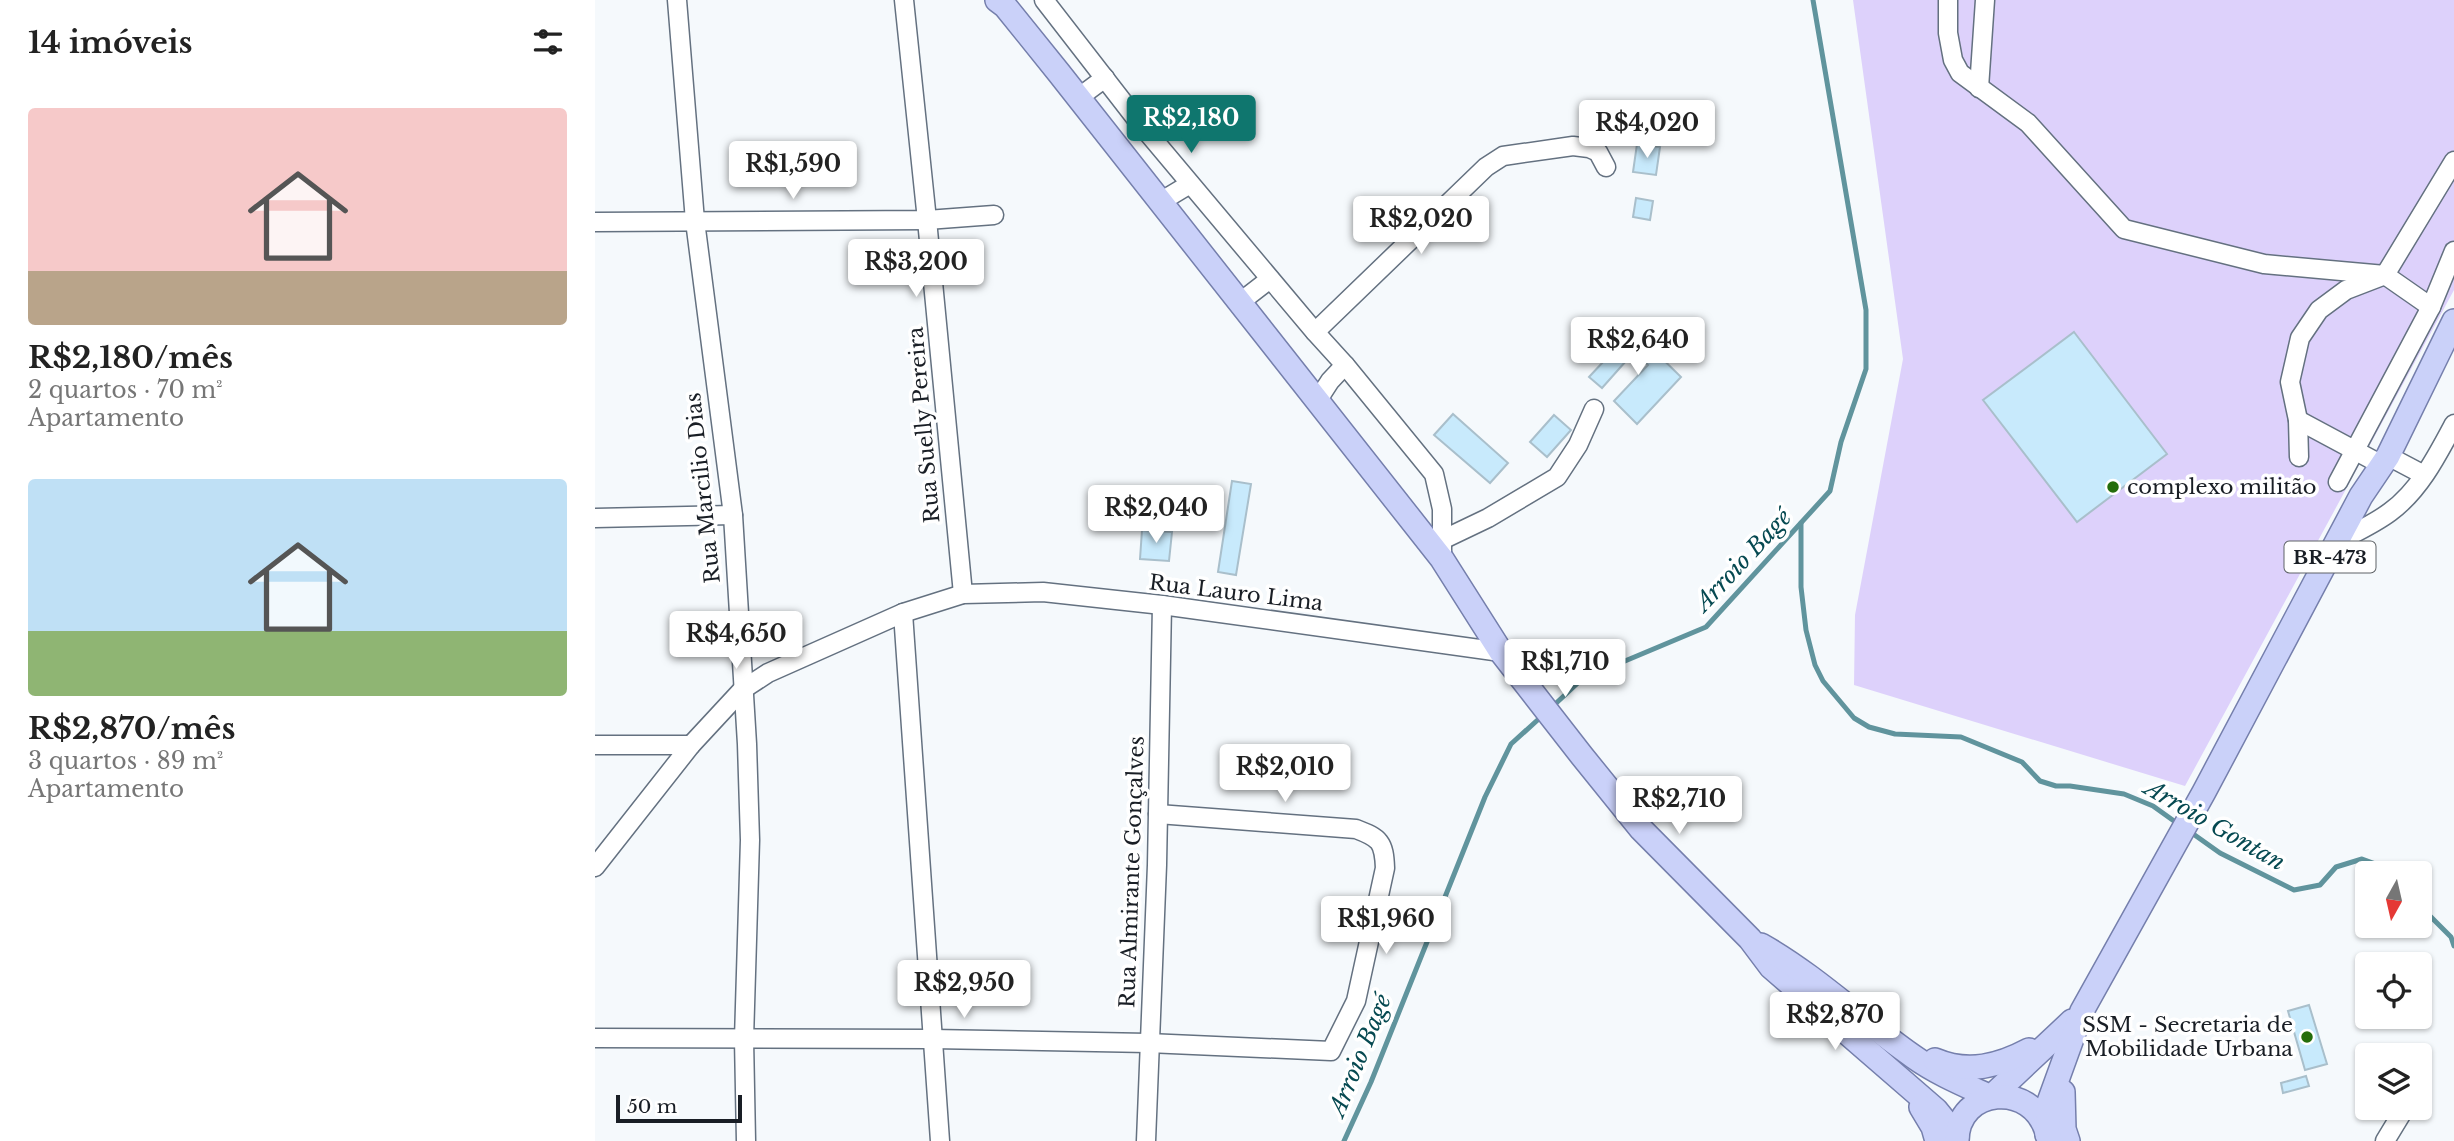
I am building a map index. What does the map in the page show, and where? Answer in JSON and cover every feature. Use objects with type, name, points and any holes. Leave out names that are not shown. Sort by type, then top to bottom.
[{"type":"main road","points":[[997,0],[1005,6],[1317,401],[1442,549],[1507,660],[1641,829],[1750,939],[1771,968],[1876,1058],[1915,1096],[1933,1127],[1950,1139],[1972,1107],[1991,1097],[2082,1011]]},
{"type":"main road","name":"BR-473","points":[[2082,1011],[2204,792],[2361,496],[2385,460],[2454,321]]},
{"type":"main road","points":[[1750,939],[1790,962],[1916,1059],[1991,1097],[2013,1097],[2032,1107],[2040,1115],[2054,1140],[2064,1129],[2063,1085],[2082,1011]]},
{"type":"main road","points":[[1887,1037],[1939,1062],[1972,1068],[2005,1063],[2040,1045],[2082,1011]]},
{"type":"street","name":"Rua Marcilio Dias","points":[[677,0],[695,221],[733,515],[750,840],[744,1039],[746,1141]]},
{"type":"street","name":"Rua Suelly Pereira","points":[[904,0],[963,594]]},
{"type":"street","points":[[1044,0],[1190,184],[1434,474],[1442,509],[1442,549]]},
{"type":"street","points":[[1948,0],[1948,33],[1953,60],[1960,73],[2028,123],[2124,229],[2264,264],[2385,275],[2431,307]]},
{"type":"street","points":[[1979,88],[1985,0]]},
{"type":"street","points":[[1078,98],[1105,78]]},
{"type":"street","points":[[1315,332],[1486,167],[1503,156],[1573,146],[1598,152],[1606,167]]},
{"type":"street","points":[[2299,457],[2298,420],[2290,382],[2300,338],[2319,310],[2346,290],[2385,275],[2415,221],[2454,161]]},
{"type":"street","points":[[1160,202],[1190,184]]},
{"type":"street","points":[[595,222],[927,220],[994,215]]},
{"type":"street","points":[[2338,482],[2431,307],[2454,251]]},
{"type":"street","points":[[1239,303],[1270,279]]},
{"type":"street","points":[[1317,401],[1345,365]]},
{"type":"street","points":[[1442,549],[1557,477],[1578,445],[1594,409]]},
{"type":"street","points":[[2298,420],[2354,451],[2424,475]]},
{"type":"street","points":[[2337,542],[2390,512],[2412,491],[2454,424]]},
{"type":"street","points":[[595,518],[733,515]]},
{"type":"street","name":"Rua Lauro Lima","points":[[595,867],[691,746],[742,690],[768,673],[903,613],[963,594],[1043,592],[1162,606],[1507,660]]},
{"type":"street","name":"Rua Almirante Gonçalves","points":[[1146,1141],[1158,814],[1162,606]]},
{"type":"street","points":[[903,613],[940,1141]]},
{"type":"street","points":[[595,745],[691,746]]},
{"type":"street","points":[[595,1038],[932,1039],[1148,1043],[1331,1051],[1356,1001],[1385,868],[1384,849],[1375,836],[1356,829],[1158,814]]},
{"type":"street","points":[[2385,1141],[2398,1120]]},
{"type":"shaded area","name":"complexo militão","points":[[1853,0],[2454,0],[2454,290],[2185,786],[1854,685],[1855,615],[1903,359]]},
{"type":"building","points":[[1642,123],[1661,124],[1661,140],[1641,139]]},
{"type":"building","points":[[1637,144],[1660,147],[1656,175],[1633,172]]},
{"type":"building","points":[[1636,198],[1653,201],[1650,220],[1633,217]]},
{"type":"building","points":[[1633,330],[1681,377],[1637,424],[1614,401],[1648,365],[1634,352],[1602,388],[1589,377]]},
{"type":"building","points":[[2074,332],[2167,454],[2077,522],[1983,400]]},
{"type":"building","points":[[1453,414],[1508,463],[1490,483],[1434,435]]},
{"type":"building","points":[[1554,415],[1571,430],[1547,457],[1530,442]]},
{"type":"building","points":[[1232,481],[1251,484],[1236,575],[1218,572]]},
{"type":"building","points":[[1142,530],[1172,532],[1169,561],[1140,559]]},
{"type":"building","name":"SSM - Secretaria de Mobilidade Urbana","points":[[2309,1005],[2327,1064],[2305,1070],[2288,1011]]},
{"type":"building","points":[[2306,1076],[2309,1086],[2283,1093],[2281,1083]]},
{"type":"waterway","name":"Arroio Bagé","points":[[1552,707],[1582,679],[1706,627],[1830,491],[1841,442],[1866,369],[1866,310],[1813,0]]},
{"type":"waterway","name":"Arroio Gontan","points":[[1801,523],[1801,587],[1806,630],[1815,665],[1823,681],[1854,718],[1869,727],[1895,734],[1961,737],[2022,762],[2040,781],[2056,786],[2124,794],[2153,806],[2181,826]]},
{"type":"waterway","name":"Arroio Bagé","points":[[1344,1141],[1371,1082],[1485,797],[1511,744],[1542,716]]},
{"type":"waterway","name":"Arroio Gontan","points":[[2189,831],[2220,853],[2294,890],[2320,885],[2336,867],[2355,861]]},
{"type":"waterway","name":"Arroio Gontan","points":[[2356,861],[2367,861]]},
{"type":"waterway","name":"Arroio Gontan","points":[[2433,919],[2451,937],[2454,946]]},
{"type":"place","name":"complexo militão","points":[[2113,487]]},
{"type":"place","name":"SSM - Secretaria de Mobilidade Urbana","points":[[2307,1037]]}]
